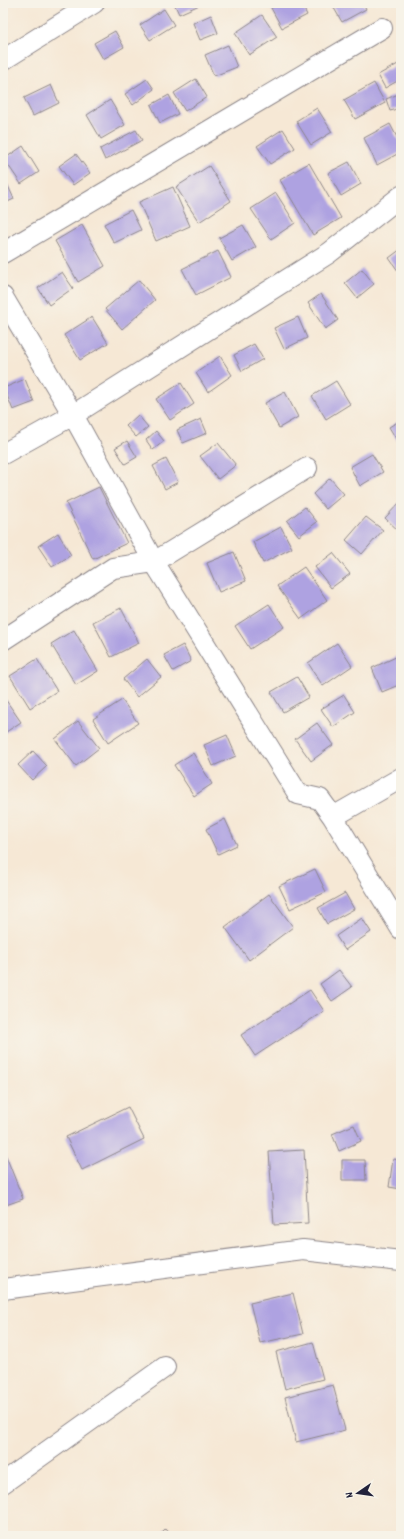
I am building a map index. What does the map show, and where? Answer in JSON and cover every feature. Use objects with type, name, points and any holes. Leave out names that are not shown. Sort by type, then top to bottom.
[{"type":"street","points":[[3,60],[94,3]]},
{"type":"street","points":[[3,252],[382,28]]},
{"type":"street","points":[[3,454],[73,415],[328,253],[401,196]]},
{"type":"street","points":[[3,297],[73,415],[154,562],[298,794],[320,799],[333,817],[401,929]]},
{"type":"street","points":[[3,640],[113,568],[154,562],[307,468]]},
{"type":"street","points":[[333,817],[401,778]]},
{"type":"street","points":[[3,1289],[303,1250],[401,1261]]},
{"type":"street","points":[[3,1483],[165,1367]]},
{"type":"building","points":[[174,3],[204,3],[179,14]]},
{"type":"building","points":[[280,3],[301,3],[307,15],[282,28],[271,8]]},
{"type":"building","points":[[331,3],[363,3],[366,9],[342,22]]},
{"type":"building","points":[[164,9],[174,25],[150,40],[140,25]]},
{"type":"building","points":[[211,15],[218,33],[200,40],[193,23]]},
{"type":"building","points":[[262,15],[277,37],[249,55],[235,33]]},
{"type":"building","points":[[115,31],[124,47],[103,59],[94,43]]},
{"type":"building","points":[[228,45],[237,67],[214,76],[205,55]]},
{"type":"building","points":[[398,64],[401,69],[401,79],[385,88],[378,75]]},
{"type":"building","points":[[147,79],[154,89],[133,105],[125,94]]},
{"type":"building","points":[[196,79],[207,97],[185,111],[174,93]]},
{"type":"building","points":[[374,83],[385,103],[355,119],[344,100]]},
{"type":"building","points":[[51,85],[59,103],[33,116],[24,98]]},
{"type":"building","points":[[401,93],[401,108],[390,111],[386,99]]},
{"type":"building","points":[[169,95],[178,114],[160,123],[151,105]]},
{"type":"building","points":[[110,100],[125,125],[101,139],[87,115]]},
{"type":"building","points":[[317,108],[332,132],[311,145],[296,121]]},
{"type":"building","points":[[390,124],[401,145],[401,152],[377,165],[364,138]]},
{"type":"building","points":[[283,129],[295,148],[270,164],[257,146]]},
{"type":"building","points":[[136,130],[142,140],[105,160],[100,149]]},
{"type":"building","points":[[23,146],[39,172],[21,184],[4,159]]},
{"type":"building","points":[[76,154],[90,173],[73,185],[59,166]]},
{"type":"building","points":[[349,162],[361,184],[341,196],[328,173]]},
{"type":"building","points":[[309,163],[341,218],[313,235],[280,180]]},
{"type":"building","points":[[209,166],[231,201],[199,222],[176,187]]},
{"type":"building","points":[[4,177],[14,199],[3,204],[3,178]]},
{"type":"building","points":[[173,187],[190,226],[156,241],[139,202]]},
{"type":"building","points":[[276,193],[295,223],[271,239],[251,209]]},
{"type":"building","points":[[131,210],[141,230],[114,243],[104,224]]},
{"type":"building","points":[[82,225],[105,266],[78,282],[55,241]]},
{"type":"building","points":[[243,225],[256,247],[232,261],[219,238]]},
{"type":"building","points":[[401,249],[401,275],[389,258]]},
{"type":"building","points":[[218,251],[231,277],[196,295],[182,269]]},
{"type":"building","points":[[362,269],[374,284],[357,298],[345,283]]},
{"type":"building","points":[[62,272],[73,288],[49,305],[38,288]]},
{"type":"building","points":[[139,280],[155,300],[122,329],[105,309]]},
{"type":"building","points":[[321,294],[338,320],[325,329],[308,303]]},
{"type":"building","points":[[92,317],[108,343],[80,360],[64,335]]},
{"type":"building","points":[[298,317],[307,338],[284,349],[274,328]]},
{"type":"building","points":[[254,344],[263,359],[242,371],[234,355]]},
{"type":"building","points":[[220,356],[232,375],[208,392],[196,373]]},
{"type":"building","points":[[25,379],[34,402],[13,410],[4,388]]},
{"type":"building","points":[[336,381],[350,404],[326,419],[312,396]]},
{"type":"building","points":[[181,383],[194,404],[170,420],[156,399]]},
{"type":"building","points":[[285,392],[298,417],[279,428],[265,403]]},
{"type":"building","points":[[138,415],[148,427],[136,437],[126,426]]},
{"type":"building","points":[[201,419],[207,433],[183,443],[177,430]]},
{"type":"building","points":[[401,420],[401,447],[389,427]]},
{"type":"building","points":[[156,431],[164,441],[153,450],[146,440]]},
{"type":"building","points":[[127,441],[137,457],[125,464],[115,448]]},
{"type":"building","points":[[218,443],[236,465],[218,479],[200,456]]},
{"type":"building","points":[[372,454],[383,472],[360,486],[350,467]]},
{"type":"building","points":[[166,459],[178,482],[165,489],[153,466]]},
{"type":"building","points":[[330,478],[344,494],[326,509],[313,494]]},
{"type":"building","points":[[99,487],[127,543],[93,559],[66,503]]},
{"type":"building","points":[[401,501],[401,533],[385,518]]},
{"type":"building","points":[[305,507],[317,522],[299,536],[287,521]]},
{"type":"building","points":[[366,517],[383,530],[362,554],[346,540]]},
{"type":"building","points":[[281,527],[292,548],[263,563],[253,542]]},
{"type":"building","points":[[58,533],[71,555],[52,567],[38,546]]},
{"type":"building","points":[[234,552],[246,581],[219,592],[207,563]]},
{"type":"building","points":[[333,553],[350,574],[331,588],[315,567]]},
{"type":"building","points":[[304,567],[327,600],[301,619],[277,586]]},
{"type":"building","points":[[269,604],[284,627],[250,649],[235,626]]},
{"type":"building","points":[[121,608],[139,643],[111,657],[93,622]]},
{"type":"building","points":[[74,630],[98,671],[76,685],[51,644]]},
{"type":"building","points":[[337,643],[352,666],[323,686],[308,663]]},
{"type":"building","points":[[183,645],[191,661],[173,671],[164,655]]},
{"type":"building","points":[[398,656],[401,664],[401,684],[382,692],[372,668]]},
{"type":"building","points":[[37,659],[57,691],[30,708],[10,676]]},
{"type":"building","points":[[147,659],[161,677],[137,697],[123,679]]},
{"type":"building","points":[[297,677],[309,697],[283,712],[271,692]]},
{"type":"building","points":[[344,695],[355,712],[333,727],[321,709]]},
{"type":"building","points":[[3,696],[21,722],[3,734]]},
{"type":"building","points":[[122,700],[138,723],[108,743],[93,719]]},
{"type":"building","points":[[78,721],[99,748],[76,766],[55,739]]},
{"type":"building","points":[[317,723],[333,745],[311,761],[295,739]]},
{"type":"building","points":[[227,735],[236,756],[213,766],[204,745]]},
{"type":"building","points":[[33,751],[47,766],[32,780],[18,765]]},
{"type":"building","points":[[193,753],[212,784],[194,796],[174,765]]},
{"type":"building","points":[[225,819],[237,845],[218,854],[206,829]]},
{"type":"building","points":[[315,869],[326,892],[290,909],[279,886]]},
{"type":"building","points":[[345,893],[354,909],[327,924],[318,908]]},
{"type":"building","points":[[269,894],[293,927],[249,960],[225,927]]},
{"type":"building","points":[[362,918],[371,932],[345,950],[336,936]]},
{"type":"building","points":[[339,970],[352,987],[332,1001],[320,984]]},
{"type":"building","points":[[310,990],[324,1011],[255,1056],[241,1035]]},
{"type":"building","points":[[128,1107],[144,1139],[82,1170],[66,1137]]},
{"type":"building","points":[[354,1125],[361,1141],[339,1151],[332,1134]]},
{"type":"building","points":[[304,1150],[308,1223],[274,1225],[269,1152]]},
{"type":"building","points":[[6,1156],[23,1199],[3,1206],[3,1157]]},
{"type":"building","points":[[393,1159],[401,1160],[401,1189],[389,1187]]},
{"type":"building","points":[[342,1160],[365,1160],[366,1180],[342,1180]]},
{"type":"building","points":[[293,1293],[303,1334],[260,1343],[250,1303]]},
{"type":"building","points":[[313,1342],[323,1379],[285,1389],[276,1352]]},
{"type":"building","points":[[333,1385],[345,1430],[296,1442],[285,1397]]},
{"type":"building","points":[[166,1529],[172,1536],[159,1536]]}]
